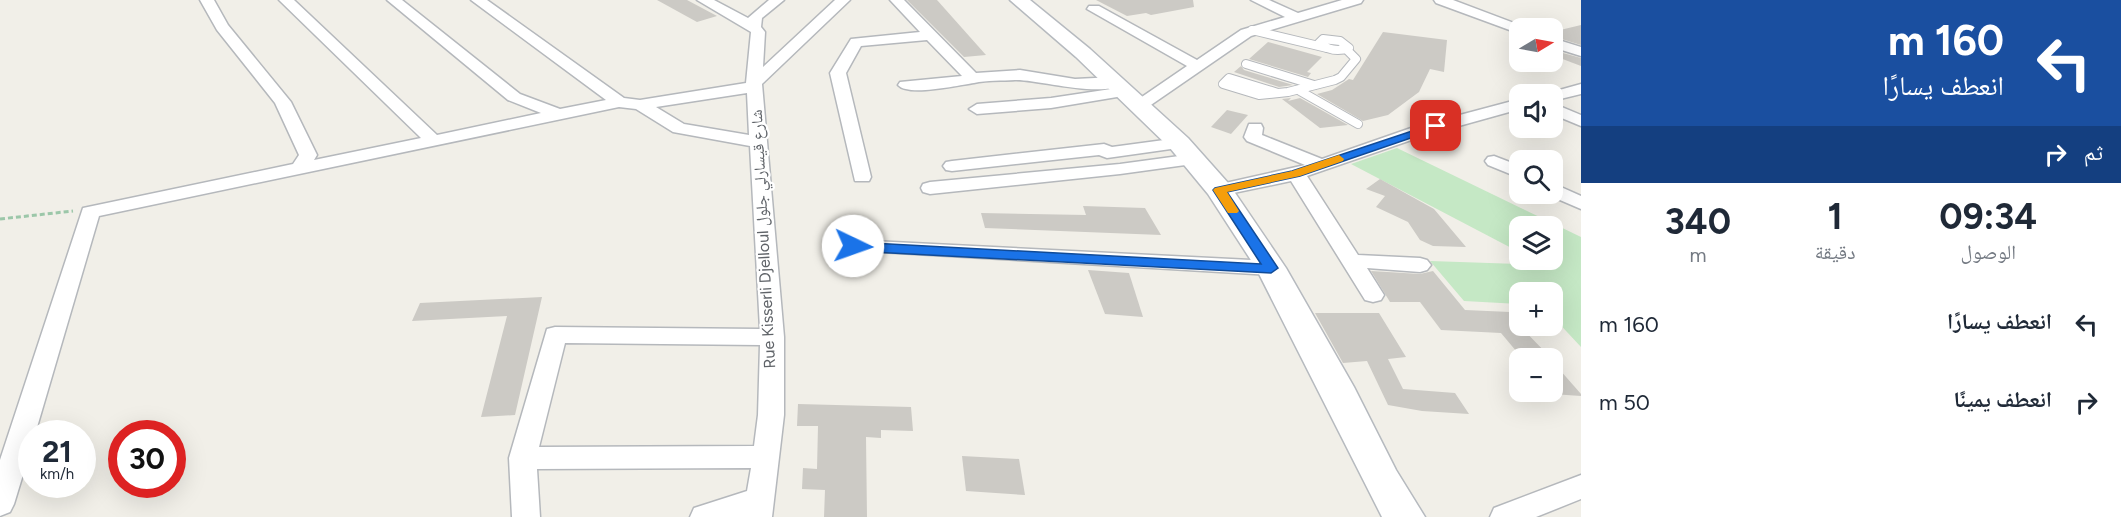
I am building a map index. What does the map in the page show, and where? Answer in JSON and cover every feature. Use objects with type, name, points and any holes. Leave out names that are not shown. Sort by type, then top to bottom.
[{"type":"main road","points":[[1019,0],[1126,93],[1187,151],[1220,190],[1271,268],[1325,366],[1382,481],[1404,517]]},
{"type":"street","points":[[207,0],[222,27],[283,102],[308,155],[299,169]]},
{"type":"street","points":[[286,0],[434,141]]},
{"type":"street","points":[[394,0],[514,97],[558,114]]},
{"type":"street","points":[[478,0],[619,102]]},
{"type":"street","points":[[704,0],[754,27],[755,17],[777,0]]},
{"type":"street","points":[[0,504],[90,212],[619,102],[640,105],[754,85],[843,0]]},
{"type":"street","points":[[897,0],[972,78]]},
{"type":"street","points":[[1258,0],[1298,18]]},
{"type":"street","points":[[977,109],[1051,103],[1126,93],[1252,30],[1298,18],[1350,0]]},
{"type":"street","points":[[1441,0],[1509,25]]},
{"type":"street","points":[[1094,9],[1155,43],[1173,43],[1186,48],[1191,54],[1190,62]]},
{"type":"street","name":"Rue Kisserli Djelloul شارع قيسارلي جلول","points":[[754,27],[758,36],[754,85],[772,337],[771,415],[760,507]]},
{"type":"street","points":[[883,53],[936,40]]},
{"type":"street","points":[[862,177],[838,73],[856,42],[936,40]]},
{"type":"street","points":[[1563,46],[1581,52]]},
{"type":"street","points":[[906,86],[957,83],[972,78],[1020,75],[1126,93]]},
{"type":"street","points":[[1563,93],[1581,89]]},
{"type":"street","points":[[640,105],[679,129],[758,142]]},
{"type":"street","points":[[1220,190],[1296,174],[1417,132],[1509,107]]},
{"type":"street","points":[[1563,113],[1581,121]]},
{"type":"street","points":[[1255,128],[1253,136],[1321,165]]},
{"type":"street","points":[[952,166],[1104,149],[1107,153],[1187,151]]},
{"type":"street","points":[[930,188],[1120,169],[1187,151]]},
{"type":"street","points":[[1494,161],[1509,168]]},
{"type":"street","points":[[1296,174],[1373,295]]},
{"type":"street","points":[[1563,194],[1581,203]]},
{"type":"street","points":[[853,246],[1271,268]]},
{"type":"street","points":[[1351,261],[1420,265]]},
{"type":"street","points":[[526,517],[523,459],[555,335],[772,337]]},
{"type":"street","points":[[523,459],[766,457]]},
{"type":"street","points":[[1504,517],[1581,487]]},
{"type":"street","points":[[704,517],[760,507]]},
{"type":"lane","points":[[1252,30],[1331,49],[1347,50],[1356,59]]},
{"type":"lane","points":[[1308,43],[1326,39],[1340,41],[1349,46],[1347,50]]},
{"type":"lane","points":[[1318,42],[1356,59]]},
{"type":"lane","points":[[1278,93],[1229,78],[1222,84],[1260,95],[1300,91],[1340,78],[1356,59]]},
{"type":"lane","points":[[1246,64],[1314,85]]},
{"type":"lane","points":[[1300,91],[1358,124]]},
{"type":"path","points":[[0,219],[67,211],[90,212]]},
{"type":"green space","points":[[1397,148],[1538,216],[1509,216],[1509,247],[1351,164]]},
{"type":"green space","points":[[1563,228],[1581,237],[1581,347],[1563,328],[1563,282],[1509,282],[1509,303],[1464,301],[1430,261],[1509,264],[1509,270],[1563,270]]},
{"type":"building","points":[[657,0],[687,0],[717,16],[697,22]]},
{"type":"building","points":[[907,0],[937,0],[986,55],[964,57]]},
{"type":"building","points":[[1096,0],[1193,0],[1194,7],[1151,15],[1146,13],[1127,16]]},
{"type":"building","points":[[1581,25],[1581,45],[1563,39],[1563,29]]},
{"type":"building","points":[[1383,32],[1447,40],[1444,72],[1430,69],[1419,92],[1388,115],[1363,121],[1317,94],[1332,90],[1349,79],[1353,80]]},
{"type":"building","points":[[1268,42],[1322,57],[1307,72],[1311,73],[1308,77],[1249,59]]},
{"type":"building","points":[[1563,53],[1581,58],[1581,66],[1563,59]]},
{"type":"building","points":[[1241,66],[1244,70],[1293,85],[1279,87],[1234,72]]},
{"type":"building","points":[[1291,98],[1288,101],[1300,98],[1348,125],[1320,128],[1282,99]]},
{"type":"building","points":[[1227,110],[1248,115],[1231,134],[1211,127]]},
{"type":"building","points":[[1380,179],[1434,209],[1466,247],[1433,246],[1420,240],[1408,222],[1376,207],[1385,196],[1366,189]]},
{"type":"building","points":[[1083,206],[1145,208],[1161,235],[985,228],[981,213],[1086,215]]},
{"type":"building","points":[[1088,270],[1129,273],[1143,317],[1105,314]]},
{"type":"building","points":[[1371,271],[1420,274],[1433,271],[1465,310],[1509,312],[1509,336],[1530,336],[1541,348],[1514,348],[1501,333],[1441,330],[1420,302],[1390,302]]},
{"type":"building","points":[[542,297],[515,415],[481,417],[507,316],[412,321],[420,303]]},
{"type":"building","points":[[1315,313],[1379,313],[1406,357],[1388,359],[1403,389],[1455,393],[1469,414],[1422,411],[1388,405],[1367,361],[1343,363]]},
{"type":"building","points":[[1563,374],[1581,394],[1581,396],[1563,395]]},
{"type":"building","points":[[798,404],[911,407],[913,431],[881,430],[881,438],[866,437],[867,517],[824,517],[825,490],[802,489],[803,468],[817,469],[818,426],[797,426]]},
{"type":"building","points":[[962,456],[1019,459],[1025,495],[966,491]]},
{"type":"slow traffic","points":[[1232,211],[1220,190],[1248,182],[1296,174],[1339,159]]},
{"type":"route","points":[[853,246],[1271,268],[1220,190],[1248,182],[1296,174],[1436,126]]}]
